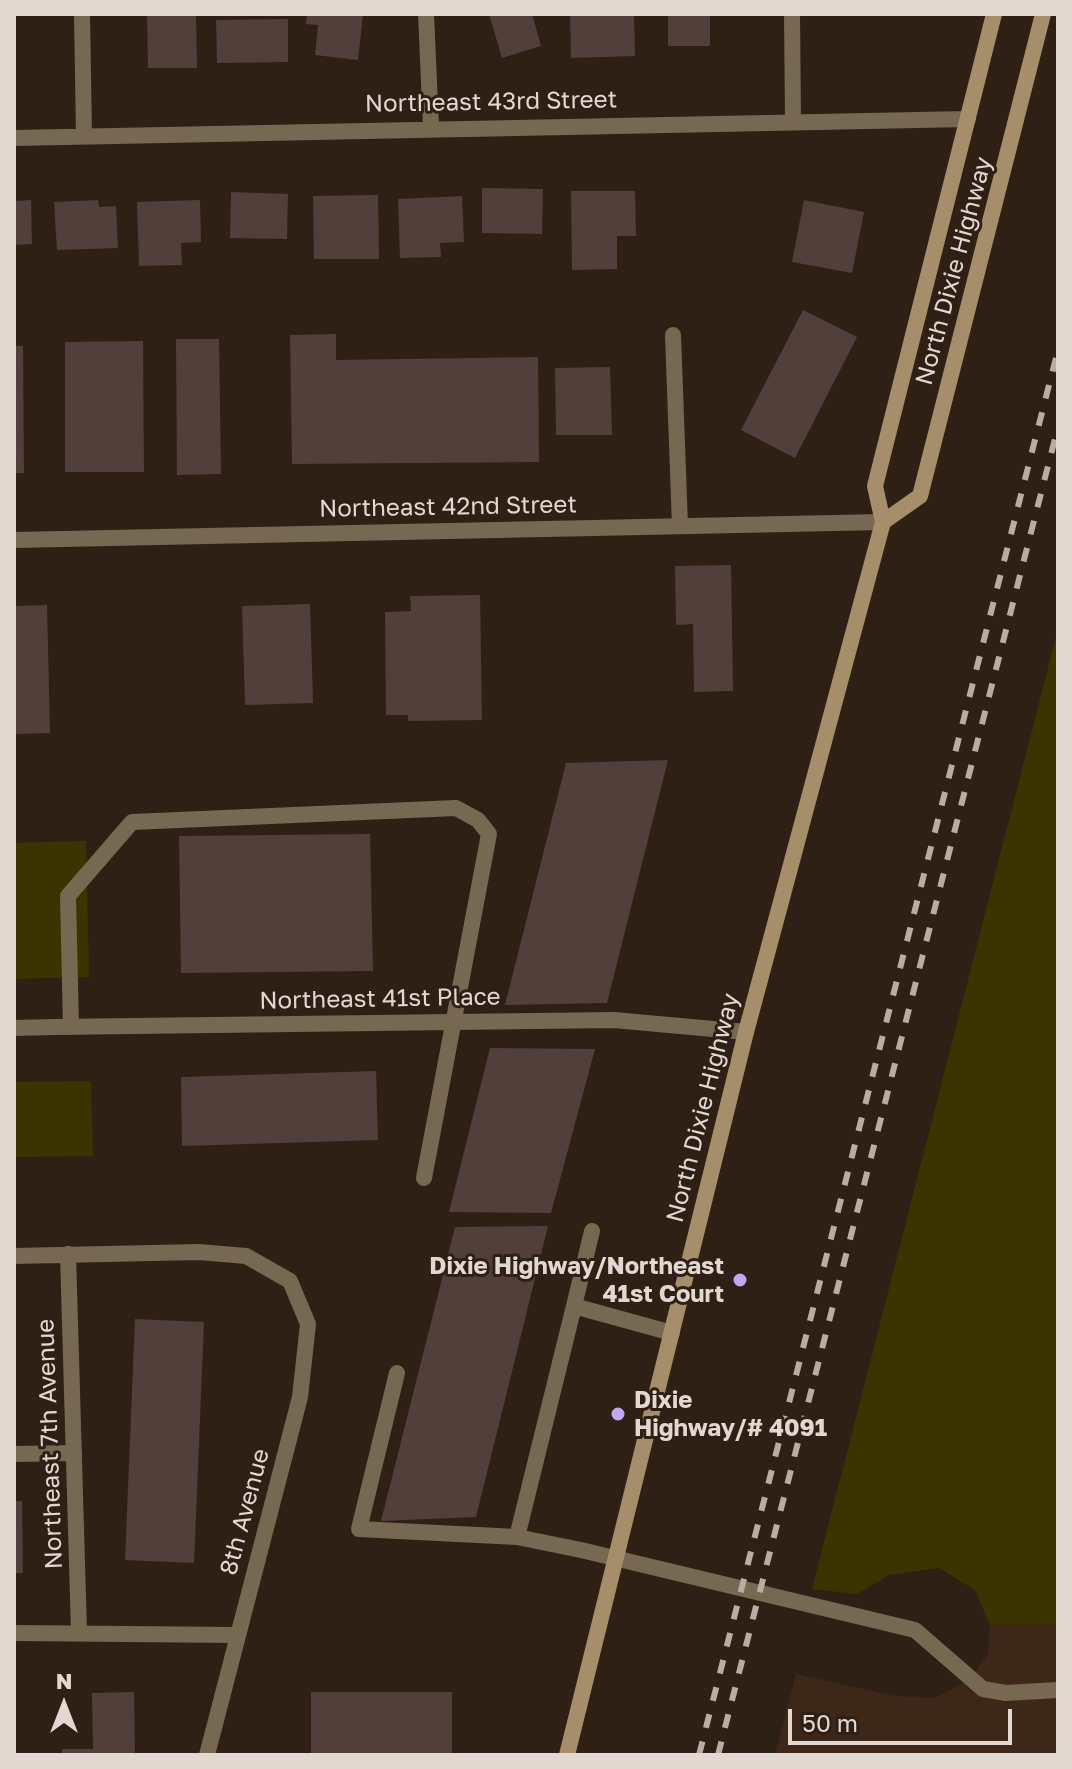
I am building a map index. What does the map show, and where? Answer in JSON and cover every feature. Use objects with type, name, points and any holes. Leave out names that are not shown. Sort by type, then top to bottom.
[{"type":"main road","name":"North Dixie Highway","points":[[567,1755],[746,1032],[883,522],[875,486],[994,14]]},
{"type":"main road","name":"North Dixie Highway","points":[[883,522],[920,496],[1043,14]]},
{"type":"street","points":[[82,14],[84,136]]},
{"type":"street","points":[[426,14],[431,127]]},
{"type":"street","points":[[792,14],[793,121]]},
{"type":"street","name":"Northeast 43rd Street","points":[[14,138],[431,127],[968,119]]},
{"type":"street","points":[[673,335],[680,526]]},
{"type":"street","name":"Northeast 42nd Street","points":[[14,540],[883,522]]},
{"type":"street","points":[[71,1027],[68,896],[132,822],[456,808],[478,820],[489,834],[456,1022],[424,1178]]},
{"type":"street","name":"Northeast 41st Place","points":[[14,1028],[614,1020],[746,1032]]},
{"type":"street","points":[[517,1537],[592,1231]]},
{"type":"street","name":"8th Avenue","points":[[68,1254],[199,1252],[246,1256],[290,1281],[308,1324],[300,1397],[207,1755]]},
{"type":"street","points":[[14,1256],[68,1254]]},
{"type":"street","name":"Northeast 7th Avenue","points":[[68,1254],[79,1632]]},
{"type":"street","points":[[574,1306],[672,1333]]},
{"type":"street","points":[[397,1373],[359,1529],[517,1537],[616,1558],[915,1630],[983,1689],[1006,1693],[1058,1690]]},
{"type":"street","points":[[14,1454],[74,1453]]},
{"type":"street","points":[[14,1633],[237,1635]]},
{"type":"shaded area","points":[[1058,629],[1058,1624],[990,1625],[975,1590],[939,1568],[889,1575],[857,1594],[812,1589]]},
{"type":"shaded area","points":[[86,841],[89,977],[14,979],[14,843]]},
{"type":"shaded area","points":[[91,1081],[93,1156],[14,1157],[14,1082]]},
{"type":"shaded area","points":[[1058,1624],[1058,1755],[775,1755],[796,1674],[895,1696],[934,1698],[969,1680],[988,1655],[990,1625]]},
{"type":"building","points":[[147,14],[196,14],[197,68],[148,68]]},
{"type":"building","points":[[307,14],[363,14],[358,60],[315,55],[318,25],[306,24]]},
{"type":"building","points":[[489,14],[532,14],[541,46],[502,58]]},
{"type":"building","points":[[570,14],[634,14],[635,56],[571,58]]},
{"type":"building","points":[[668,14],[710,14],[710,46],[668,46]]},
{"type":"building","points":[[288,19],[288,62],[217,63],[216,20]]},
{"type":"building","points":[[482,188],[543,189],[542,234],[482,233]]},
{"type":"building","points":[[571,191],[635,191],[636,236],[617,236],[617,269],[572,270]]},
{"type":"building","points":[[231,192],[288,194],[287,239],[230,238]]},
{"type":"building","points":[[378,195],[379,259],[314,259],[313,196]]},
{"type":"building","points":[[462,196],[464,242],[440,243],[441,257],[400,258],[398,199]]},
{"type":"building","points":[[31,200],[32,244],[14,245],[14,201]]},
{"type":"building","points":[[98,200],[99,207],[116,206],[118,248],[57,250],[54,202]]},
{"type":"building","points":[[200,200],[201,242],[181,243],[182,265],[139,266],[137,202]]},
{"type":"building","points":[[804,200],[864,212],[852,273],[792,262]]},
{"type":"building","points":[[803,310],[857,337],[795,458],[741,430]]},
{"type":"building","points":[[336,334],[336,360],[538,357],[539,462],[292,464],[290,335]]},
{"type":"building","points":[[176,339],[219,339],[221,474],[177,475]]},
{"type":"building","points":[[143,341],[144,472],[65,472],[65,342]]},
{"type":"building","points":[[14,346],[23,346],[24,473],[14,473]]},
{"type":"building","points":[[610,367],[612,435],[556,435],[555,368]]},
{"type":"building","points":[[731,565],[733,691],[694,692],[693,624],[676,625],[675,566]]},
{"type":"building","points":[[480,595],[482,720],[408,721],[408,715],[386,715],[385,612],[411,611],[410,596]]},
{"type":"building","points":[[310,604],[313,703],[245,705],[242,606]]},
{"type":"building","points":[[47,605],[50,733],[14,734],[14,606]]},
{"type":"building","points":[[668,760],[607,1003],[505,1005],[566,763]]},
{"type":"building","points":[[370,834],[373,971],[181,973],[179,836]]},
{"type":"building","points":[[490,1048],[595,1049],[551,1213],[449,1212]]},
{"type":"building","points":[[376,1071],[378,1140],[182,1146],[181,1077]]},
{"type":"building","points":[[548,1226],[476,1517],[381,1521],[455,1227]]},
{"type":"building","points":[[135,1319],[204,1322],[194,1563],[125,1560]]},
{"type":"building","points":[[14,1501],[22,1501],[23,1573],[14,1573]]},
{"type":"building","points":[[134,1692],[135,1755],[62,1755],[62,1749],[93,1749],[92,1693]]},
{"type":"building","points":[[311,1692],[452,1692],[452,1755],[311,1755]]},
{"type":"railway","points":[[699,1755],[1058,350]]},
{"type":"railway","points":[[718,1755],[1058,427]]},
{"type":"place","name":"Dixie Highway/Northeast 41st Court","points":[[740,1280]]},
{"type":"place","name":"Dixie Highway/# 4091","points":[[618,1414]]}]
